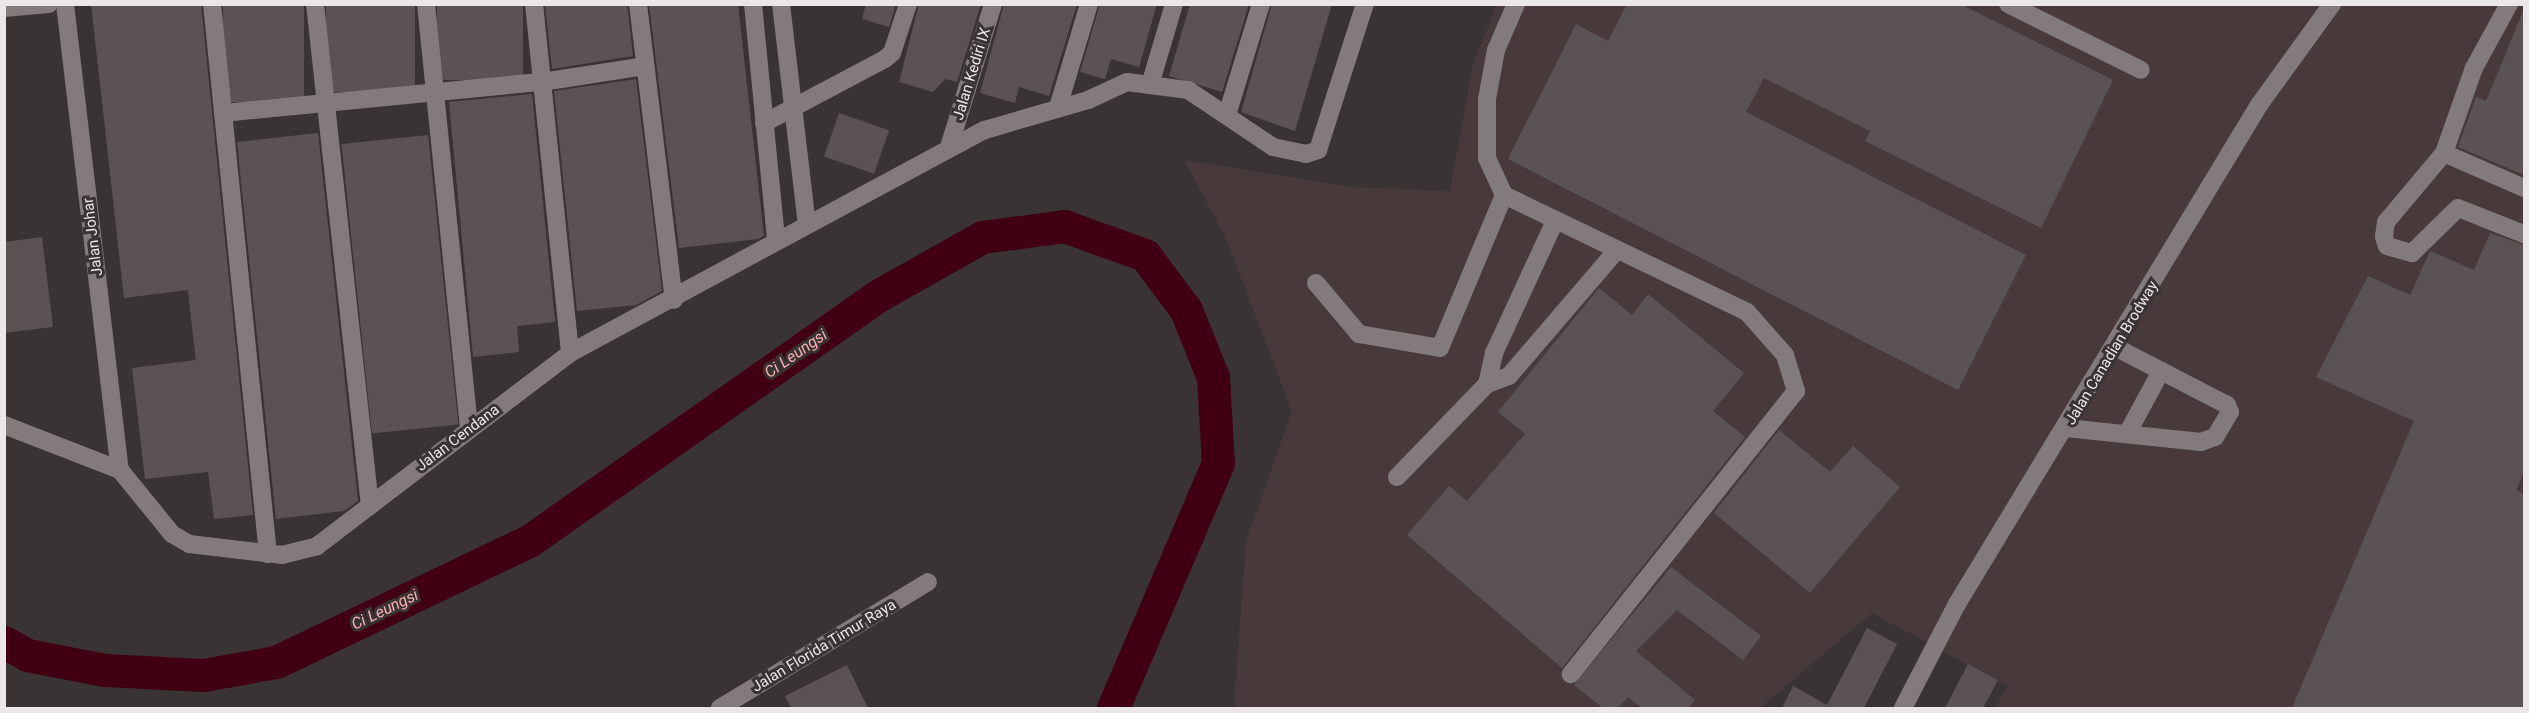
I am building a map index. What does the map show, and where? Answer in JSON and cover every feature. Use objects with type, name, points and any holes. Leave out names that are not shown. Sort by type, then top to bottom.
[{"type":"street","points":[[4,8],[49,4]]},
{"type":"street","name":"Jalan Johar","points":[[65,4],[120,471]]},
{"type":"street","points":[[212,4],[268,554]]},
{"type":"street","points":[[315,4],[370,506]]},
{"type":"street","points":[[426,4],[469,430]]},
{"type":"street","points":[[534,4],[570,353]]},
{"type":"street","points":[[638,4],[674,300]]},
{"type":"street","points":[[753,4],[776,240]]},
{"type":"street","points":[[781,4],[791,108],[807,224]]},
{"type":"street","points":[[764,123],[892,53],[908,4]]},
{"type":"street","name":"Jalan Kediri IX","points":[[950,144],[993,4]]},
{"type":"street","points":[[1059,104],[1089,4]]},
{"type":"street","points":[[1150,85],[1174,4]]},
{"type":"street","points":[[1227,115],[1261,4]]},
{"type":"street","name":"Jalan Cendana","points":[[120,471],[172,534],[189,544],[268,554],[301,553],[317,546],[570,353],[674,300],[776,240],[950,144],[1059,104],[1088,100],[1127,82],[1188,90],[1273,147],[1306,154],[1318,150],[1365,4]]},
{"type":"street","points":[[1516,4],[1496,50],[1487,99],[1487,158],[1504,195],[1747,312],[1785,355],[1796,391],[1571,674]]},
{"type":"street","points":[[2008,4],[2141,70]]},
{"type":"street","name":"Jalan Canadian Brodway","points":[[1903,708],[1958,604],[2117,348],[2259,105],[2332,4]]},
{"type":"street","points":[[2509,4],[2474,68],[2444,153],[2386,222],[2387,246],[2412,253],[2458,208],[2524,234]]},
{"type":"street","points":[[223,112],[325,100],[436,93],[542,82],[645,66]]},
{"type":"street","points":[[2444,153],[2524,188]]},
{"type":"street","points":[[1316,283],[1359,334],[1440,348],[1504,195]]},
{"type":"street","points":[[1487,384],[1494,353],[1555,221]]},
{"type":"street","points":[[1397,477],[1487,384],[1509,376],[1617,250]]},
{"type":"street","points":[[2066,428],[2205,441],[2215,437],[2230,412],[2227,405],[2117,348]]},
{"type":"street","points":[[2127,434],[2161,371]]},
{"type":"street","points":[[4,425],[120,471]]},
{"type":"street","name":"Jalan Florida Timur Raya","points":[[720,708],[744,703],[928,582]]},
{"type":"shaded area","points":[[1497,5],[2524,5],[2524,708],[1995,708],[2007,686],[1872,613],[1760,708],[1234,708],[1246,542],[1292,411],[1225,236],[1184,160],[1351,187],[1450,191],[1473,64]]},
{"type":"building","points":[[91,4],[201,4],[253,515],[214,519],[208,472],[145,479],[132,368],[196,360],[188,290],[124,298]]},
{"type":"building","points":[[223,4],[304,4],[304,102],[223,102]]},
{"type":"building","points":[[326,4],[415,4],[415,92],[326,92]]},
{"type":"building","points":[[437,4],[523,4],[523,80],[437,80]]},
{"type":"building","points":[[545,4],[627,4],[633,56],[552,69]]},
{"type":"building","points":[[649,4],[738,4],[764,236],[758,239],[679,248]]},
{"type":"building","points":[[866,4],[896,4],[889,27],[862,19]]},
{"type":"building","points":[[919,4],[981,4],[957,82],[945,79],[933,92],[899,82]]},
{"type":"building","points":[[1004,4],[1077,4],[1049,96],[1019,87],[1015,103],[980,93]]},
{"type":"building","points":[[1100,4],[1157,4],[1139,67],[1111,59],[1105,79],[1080,72]]},
{"type":"building","points":[[1190,4],[1249,4],[1222,92],[1169,76]]},
{"type":"building","points":[[1272,4],[1332,4],[1295,131],[1241,112]]},
{"type":"building","points":[[1627,4],[1960,4],[2113,80],[2041,228],[1865,141],[1870,131],[1764,78],[1746,112],[2026,255],[1958,390],[1508,159],[1576,24],[1608,41]]},
{"type":"building","points":[[2524,9],[2524,175],[2458,147],[2476,97],[2486,101]]},
{"type":"building","points":[[636,79],[662,291],[636,305],[577,311],[554,91]]},
{"type":"building","points":[[532,94],[555,322],[517,326],[519,352],[473,357],[449,102]]},
{"type":"building","points":[[839,113],[889,130],[874,174],[824,156]]},
{"type":"building","points":[[318,133],[358,501],[344,511],[276,519],[237,142]]},
{"type":"building","points":[[428,135],[458,424],[372,433],[341,144]]},
{"type":"building","points":[[2490,233],[2524,245],[2524,471],[2516,490],[2524,494],[2524,708],[2292,708],[2414,421],[2316,377],[2368,276],[2410,295],[2430,251],[2474,270]]},
{"type":"building","points":[[42,237],[53,327],[4,333],[4,242]]},
{"type":"building","points":[[1599,288],[1632,315],[1648,294],[1744,373],[1713,411],[1745,437],[1562,668],[1407,535],[1449,486],[1467,501],[1525,434],[1498,412]]},
{"type":"building","points":[[1779,430],[1830,472],[1853,446],[1900,487],[1810,593],[1714,513]]},
{"type":"building","points":[[1671,567],[1761,636],[1743,660],[1677,610],[1636,651],[1695,700],[1688,708],[1642,708],[1628,697],[1618,708],[1603,708],[1574,685]]},
{"type":"building","points":[[1867,628],[1897,644],[1864,708],[1782,708],[1793,686],[1827,705]]},
{"type":"building","points":[[1968,664],[1998,680],[1983,708],[1945,708]]},
{"type":"building","points":[[847,665],[868,708],[791,708],[785,696]]},
{"type":"waterway","name":"Ci Leungsi","points":[[4,642],[27,655],[105,670],[203,675],[276,662],[529,541],[881,294],[982,237],[1064,226],[1145,255],[1186,310],[1213,377],[1218,463],[1113,708]]}]
